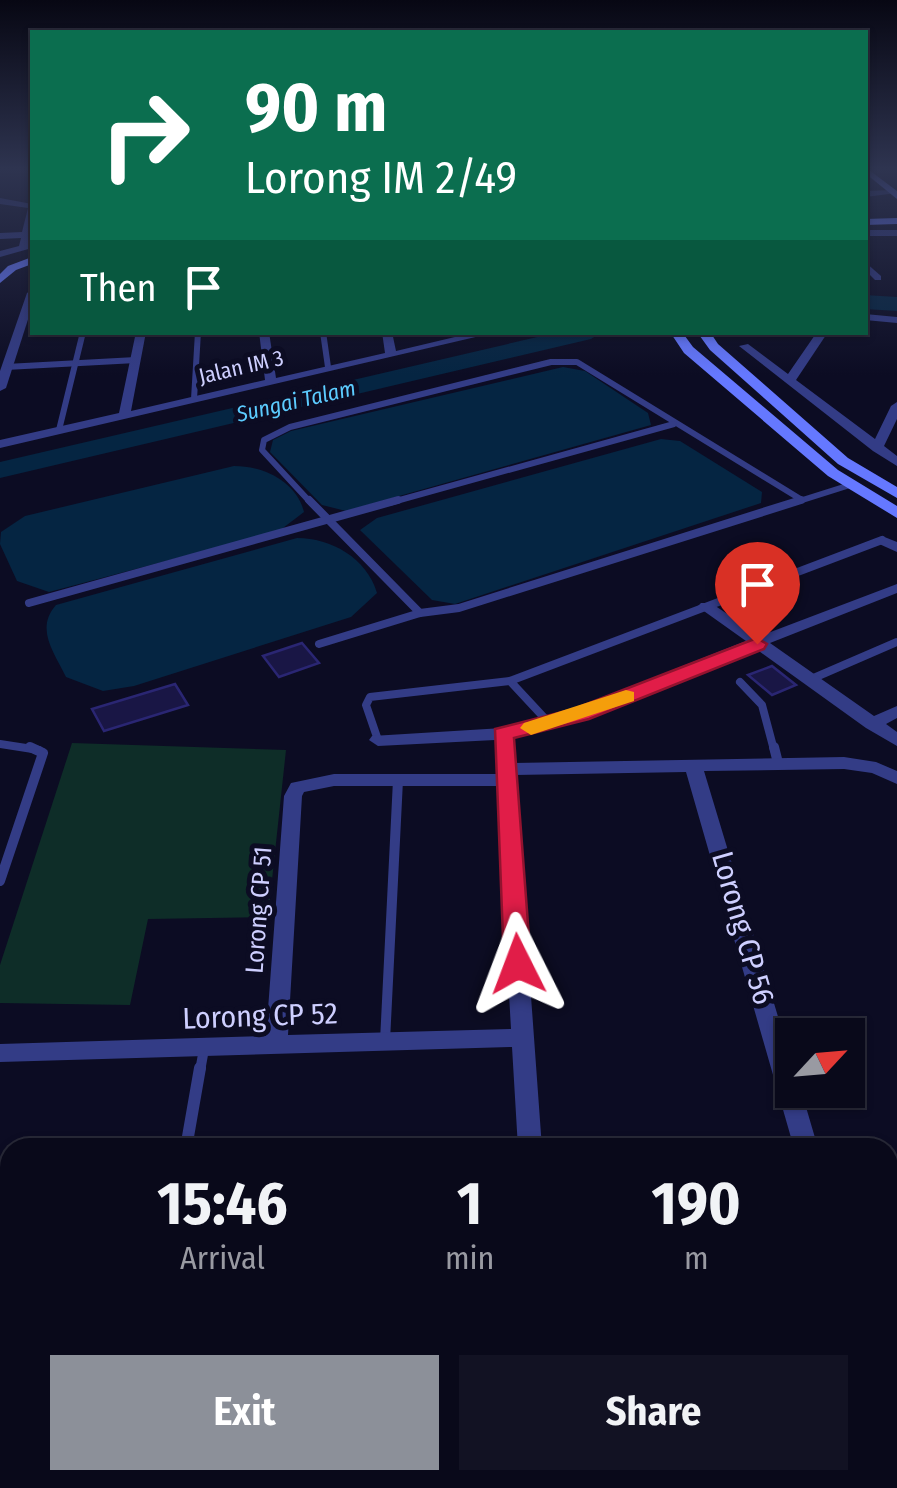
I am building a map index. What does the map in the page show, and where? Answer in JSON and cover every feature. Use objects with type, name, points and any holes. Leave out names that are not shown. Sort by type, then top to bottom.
[{"type":"street","points":[[1,236],[29,248]]},
{"type":"street","points":[[0,254],[29,248]]},
{"type":"street","points":[[0,264],[29,248]]},
{"type":"street","points":[[0,280],[29,248]]},
{"type":"street","points":[[868,267],[878,278]]},
{"type":"street","points":[[0,388],[30,310]]},
{"type":"street","points":[[868,317],[897,320]]},
{"type":"street","points":[[124,416],[140,335]]},
{"type":"street","points":[[264,335],[271,380]]},
{"type":"street","points":[[388,335],[392,353]]},
{"type":"street","points":[[678,335],[688,350],[850,485],[897,513]]},
{"type":"street","points":[[705,335],[714,348],[843,460],[897,493]]},
{"type":"street","points":[[790,380],[821,335]]},
{"type":"street","name":"Jalan IM 3","points":[[0,444],[454,336]]},
{"type":"street","points":[[744,346],[897,462]]},
{"type":"street","points":[[876,448],[897,406]]},
{"type":"street","points":[[882,540],[897,548]]},
{"type":"street","points":[[378,740],[503,734],[550,724],[897,588]]},
{"type":"street","points":[[706,606],[897,740]]},
{"type":"street","points":[[872,724],[897,712]]},
{"type":"street","points":[[503,734],[529,1138]]},
{"type":"street","points":[[398,780],[778,764],[863,764],[897,778]]},
{"type":"street","name":"Lorong CP 56","points":[[694,768],[803,1138]]},
{"type":"street","name":"Lorong CP 51","points":[[276,1046],[293,796],[304,783],[398,780]]},
{"type":"street","name":"Lorong CP 52","points":[[0,1054],[522,1038]]},
{"type":"lane","points":[[59,430],[82,335]]},
{"type":"lane","points":[[194,399],[198,335]]},
{"type":"lane","points":[[324,335],[328,367]]},
{"type":"lane","points":[[6,367],[136,360]]},
{"type":"lane","points":[[420,613],[269,460],[262,450],[264,440],[272,433],[562,361],[592,370],[802,500]]},
{"type":"lane","points":[[29,603],[674,424]]},
{"type":"lane","points":[[320,644],[420,613],[459,608],[850,485]]},
{"type":"lane","points":[[378,740],[366,705],[370,697],[510,681],[882,540]]},
{"type":"lane","points":[[808,680],[897,642]]},
{"type":"lane","points":[[510,681],[550,724]]},
{"type":"lane","points":[[740,682],[762,705],[778,764]]},
{"type":"lane","points":[[0,744],[37,748],[43,753],[0,881]]},
{"type":"lane","points":[[385,1040],[398,780]]},
{"type":"lane","points":[[188,1138],[204,1049]]},
{"type":"green space","points":[[72,743],[286,750],[268,917],[148,919],[130,1005],[0,1003],[0,965]]},
{"type":"water","points":[[563,367],[585,371],[648,413],[651,425],[346,511],[322,505],[270,452],[273,440],[291,431]]},
{"type":"water","points":[[661,439],[680,441],[762,492],[761,503],[455,604],[432,600],[360,530],[377,518]]},
{"type":"water","points":[[234,466],[277,477],[294,492],[304,512],[279,531],[49,592],[17,581],[0,544],[1,532],[25,516]]},
{"type":"water","points":[[297,538],[322,542],[346,552],[365,570],[377,593],[351,617],[134,686],[103,691],[66,677],[47,632],[56,605]]},
{"type":"building","points":[[302,643],[319,663],[279,677],[263,656]]},
{"type":"building","points":[[772,666],[796,685],[772,695],[748,675]]},
{"type":"building","points":[[175,684],[188,705],[104,731],[92,709]]},
{"type":"waterway","name":"Sungai Talam","points":[[868,302],[897,304]]},
{"type":"waterway","name":"Sungai Talam","points":[[0,470],[578,335]]},
{"type":"slow traffic","points":[[531,728],[626,696]]},
{"type":"route","points":[[518,964],[503,734],[581,714],[757,644]]}]
